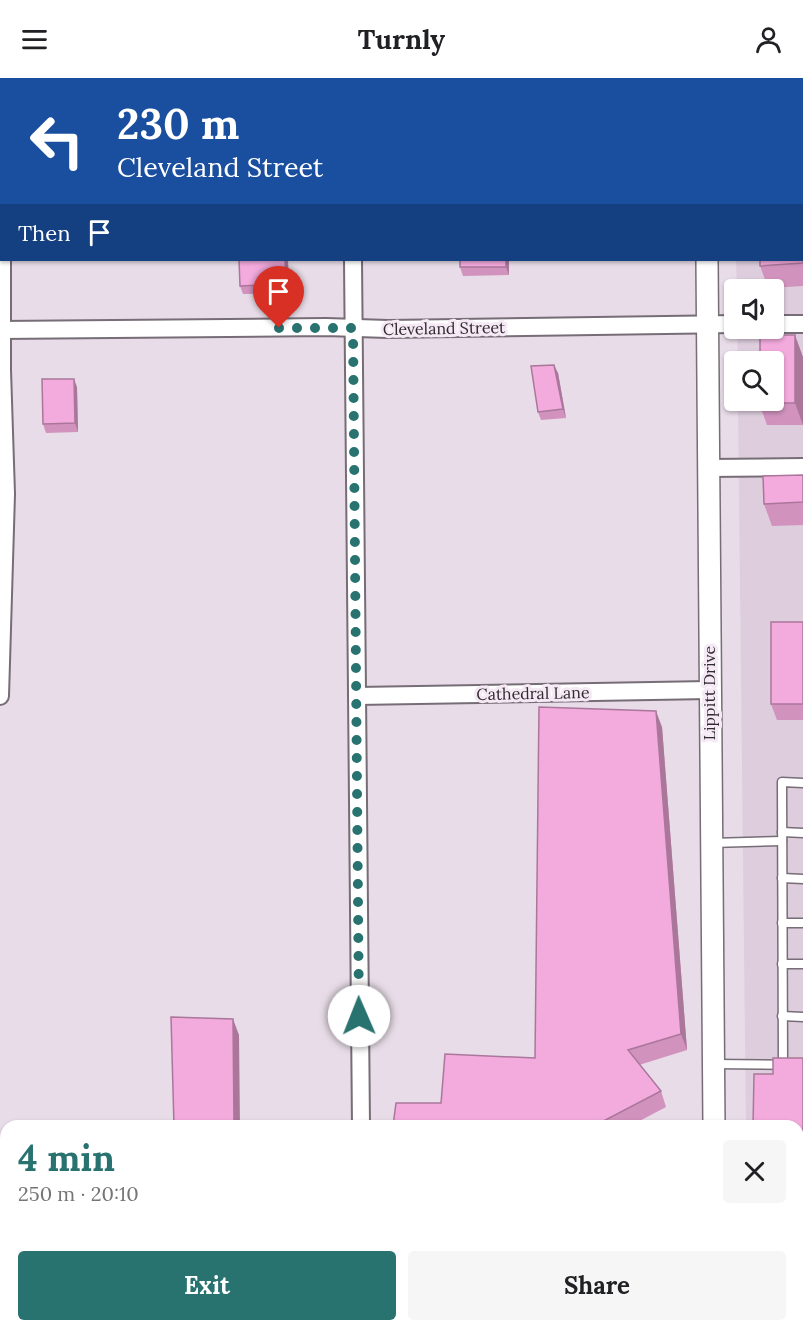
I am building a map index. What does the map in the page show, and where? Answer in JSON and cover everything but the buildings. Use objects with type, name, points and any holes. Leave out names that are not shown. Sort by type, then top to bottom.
[{"type":"street","points":[[0,696],[3,491],[2,261]]},
{"type":"street","points":[[353,261],[361,1120]]},
{"type":"street","name":"Lippitt Drive","points":[[707,261],[714,1120]]},
{"type":"street","name":"Cleveland Street","points":[[1,330],[724,324]]},
{"type":"street","points":[[784,324],[803,324]]},
{"type":"street","points":[[708,468],[803,467]]},
{"type":"street","name":"Cathedral Lane","points":[[357,696],[709,690]]},
{"type":"lane","points":[[783,1065],[782,783],[803,783]]},
{"type":"lane","points":[[710,843],[803,833]]},
{"type":"lane","points":[[782,879],[803,879]]},
{"type":"lane","points":[[783,923],[803,923]]},
{"type":"lane","points":[[783,964],[803,964]]},
{"type":"lane","points":[[783,1016],[803,1017]]},
{"type":"lane","points":[[713,1064],[803,1065]]},
{"type":"shaded area","points":[[736,261],[803,261],[803,1120],[746,1120],[738,411],[784,411],[784,351],[738,351],[737,339],[784,339],[784,279],[737,279]]},
{"type":"route","points":[[279,328],[353,328],[359,1016]]}]
